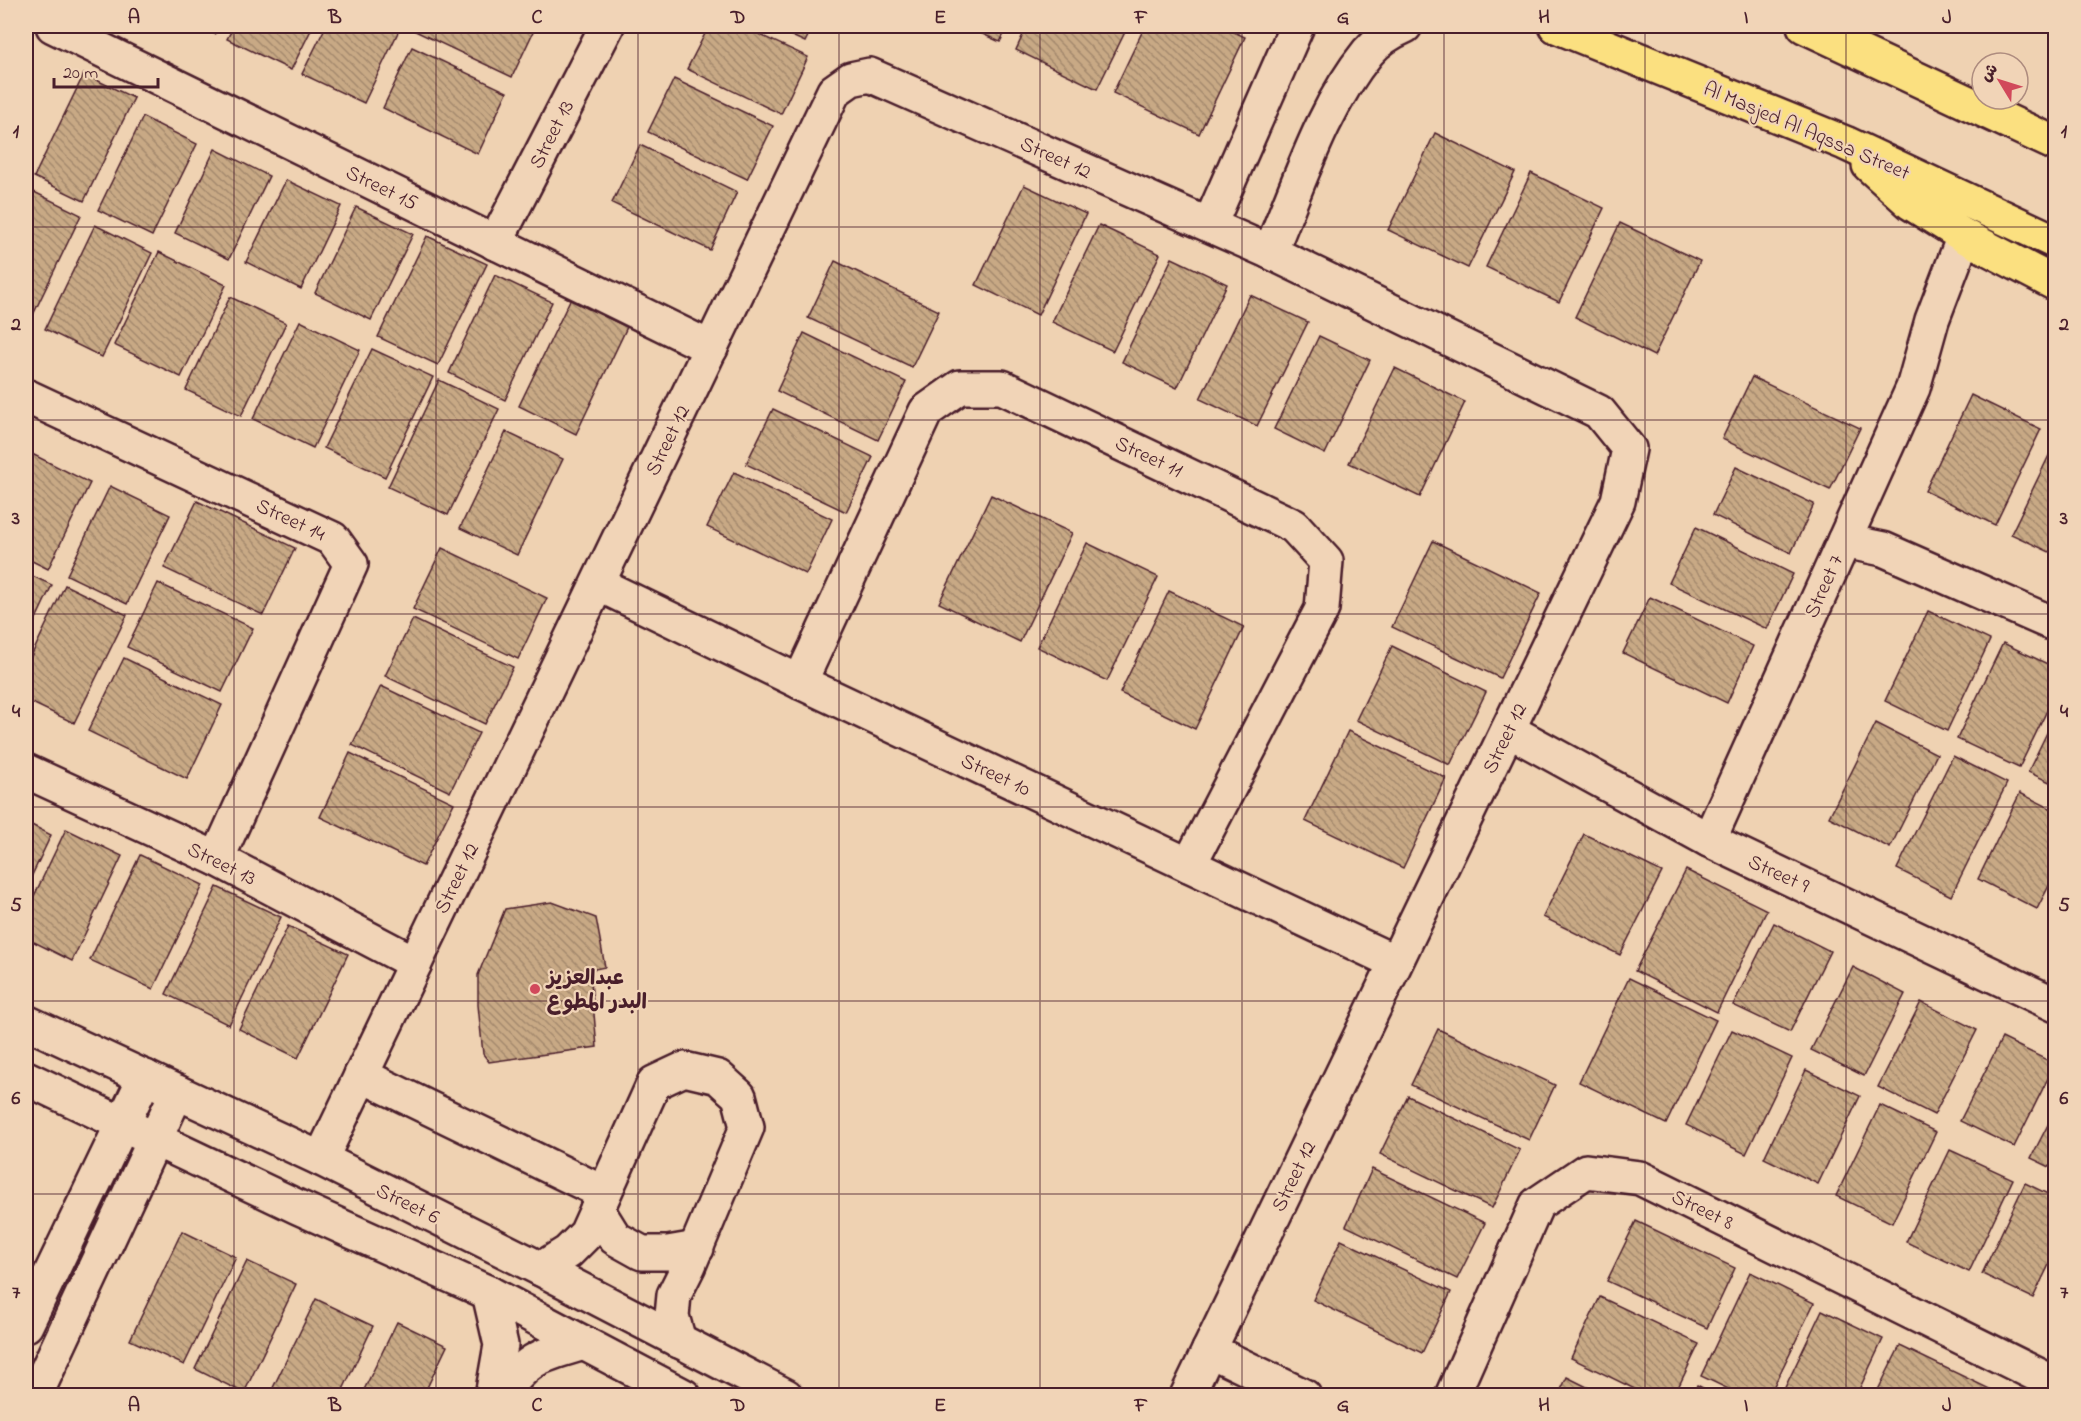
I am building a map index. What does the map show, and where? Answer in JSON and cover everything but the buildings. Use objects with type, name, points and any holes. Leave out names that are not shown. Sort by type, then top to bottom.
[{"type":"main road","name":"Al Masjed Al Aqssa Street","points":[[1556,26],[1845,143],[2055,242]]},
{"type":"main road","points":[[1804,26],[2055,144]]},
{"type":"main road","points":[[1845,143],[1911,203],[1964,236],[2055,284]]},
{"type":"street","name":"Street 15","points":[[53,26],[711,348]]},
{"type":"street","name":"Street 13","points":[[495,243],[607,26]]},
{"type":"street","points":[[1210,224],[1297,26]]},
{"type":"street","points":[[1270,252],[1331,108],[1369,51],[1395,28]]},
{"type":"street","name":"Street 12","points":[[321,1160],[834,91],[851,79],[870,75],[1210,224],[1599,412],[1629,449],[1618,501],[1187,1395]]},
{"type":"street","points":[[1844,541],[1913,388],[1932,320],[1964,236]]},
{"type":"street","name":"Street 11","points":[[800,682],[926,411],[960,387],[1002,387],[1294,526],[1326,561],[1322,609],[1189,865]]},
{"type":"street","name":"Street 14","points":[[26,396],[333,538],[351,564],[217,859]]},
{"type":"street","name":"Street 7","points":[[1709,840],[1844,541],[1883,549],[2055,625]]},
{"type":"street","name":"Street 10","points":[[598,584],[800,682],[1395,962]]},
{"type":"street","name":"Street 9","points":[[1508,730],[1709,840],[2055,1005]]},
{"type":"street","name":"Street 13","points":[[26,771],[217,859],[415,963]]},
{"type":"street","name":"Street 6","points":[[26,1022],[321,1160],[541,1269],[786,1395]]},
{"type":"street","points":[[541,1269],[568,1252],[586,1234],[654,1083],[684,1069],[718,1077],[739,1096],[747,1127],[697,1248],[674,1295],[672,1316],[679,1341]]},
{"type":"street","points":[[362,1075],[601,1201],[615,1238],[642,1253],[668,1253],[697,1248]]},
{"type":"street","points":[[26,1325],[145,1077]]},
{"type":"street","points":[[26,1078],[155,1140],[489,1293],[684,1395]]},
{"type":"street","points":[[35,1395],[177,1092]]},
{"type":"street","name":"Street 8","points":[[1452,1395],[1536,1204],[1586,1171],[1640,1178],[2055,1384]]},
{"type":"street","points":[[489,1293],[501,1345],[492,1395]]},
{"type":"street","points":[[502,1395],[514,1376],[540,1356],[584,1343]]},
{"type":"street","points":[[1209,1350],[1304,1395]]},
{"type":"place","name":"عبدالعزيز البدر المطوع","points":[[535,989]]}]
